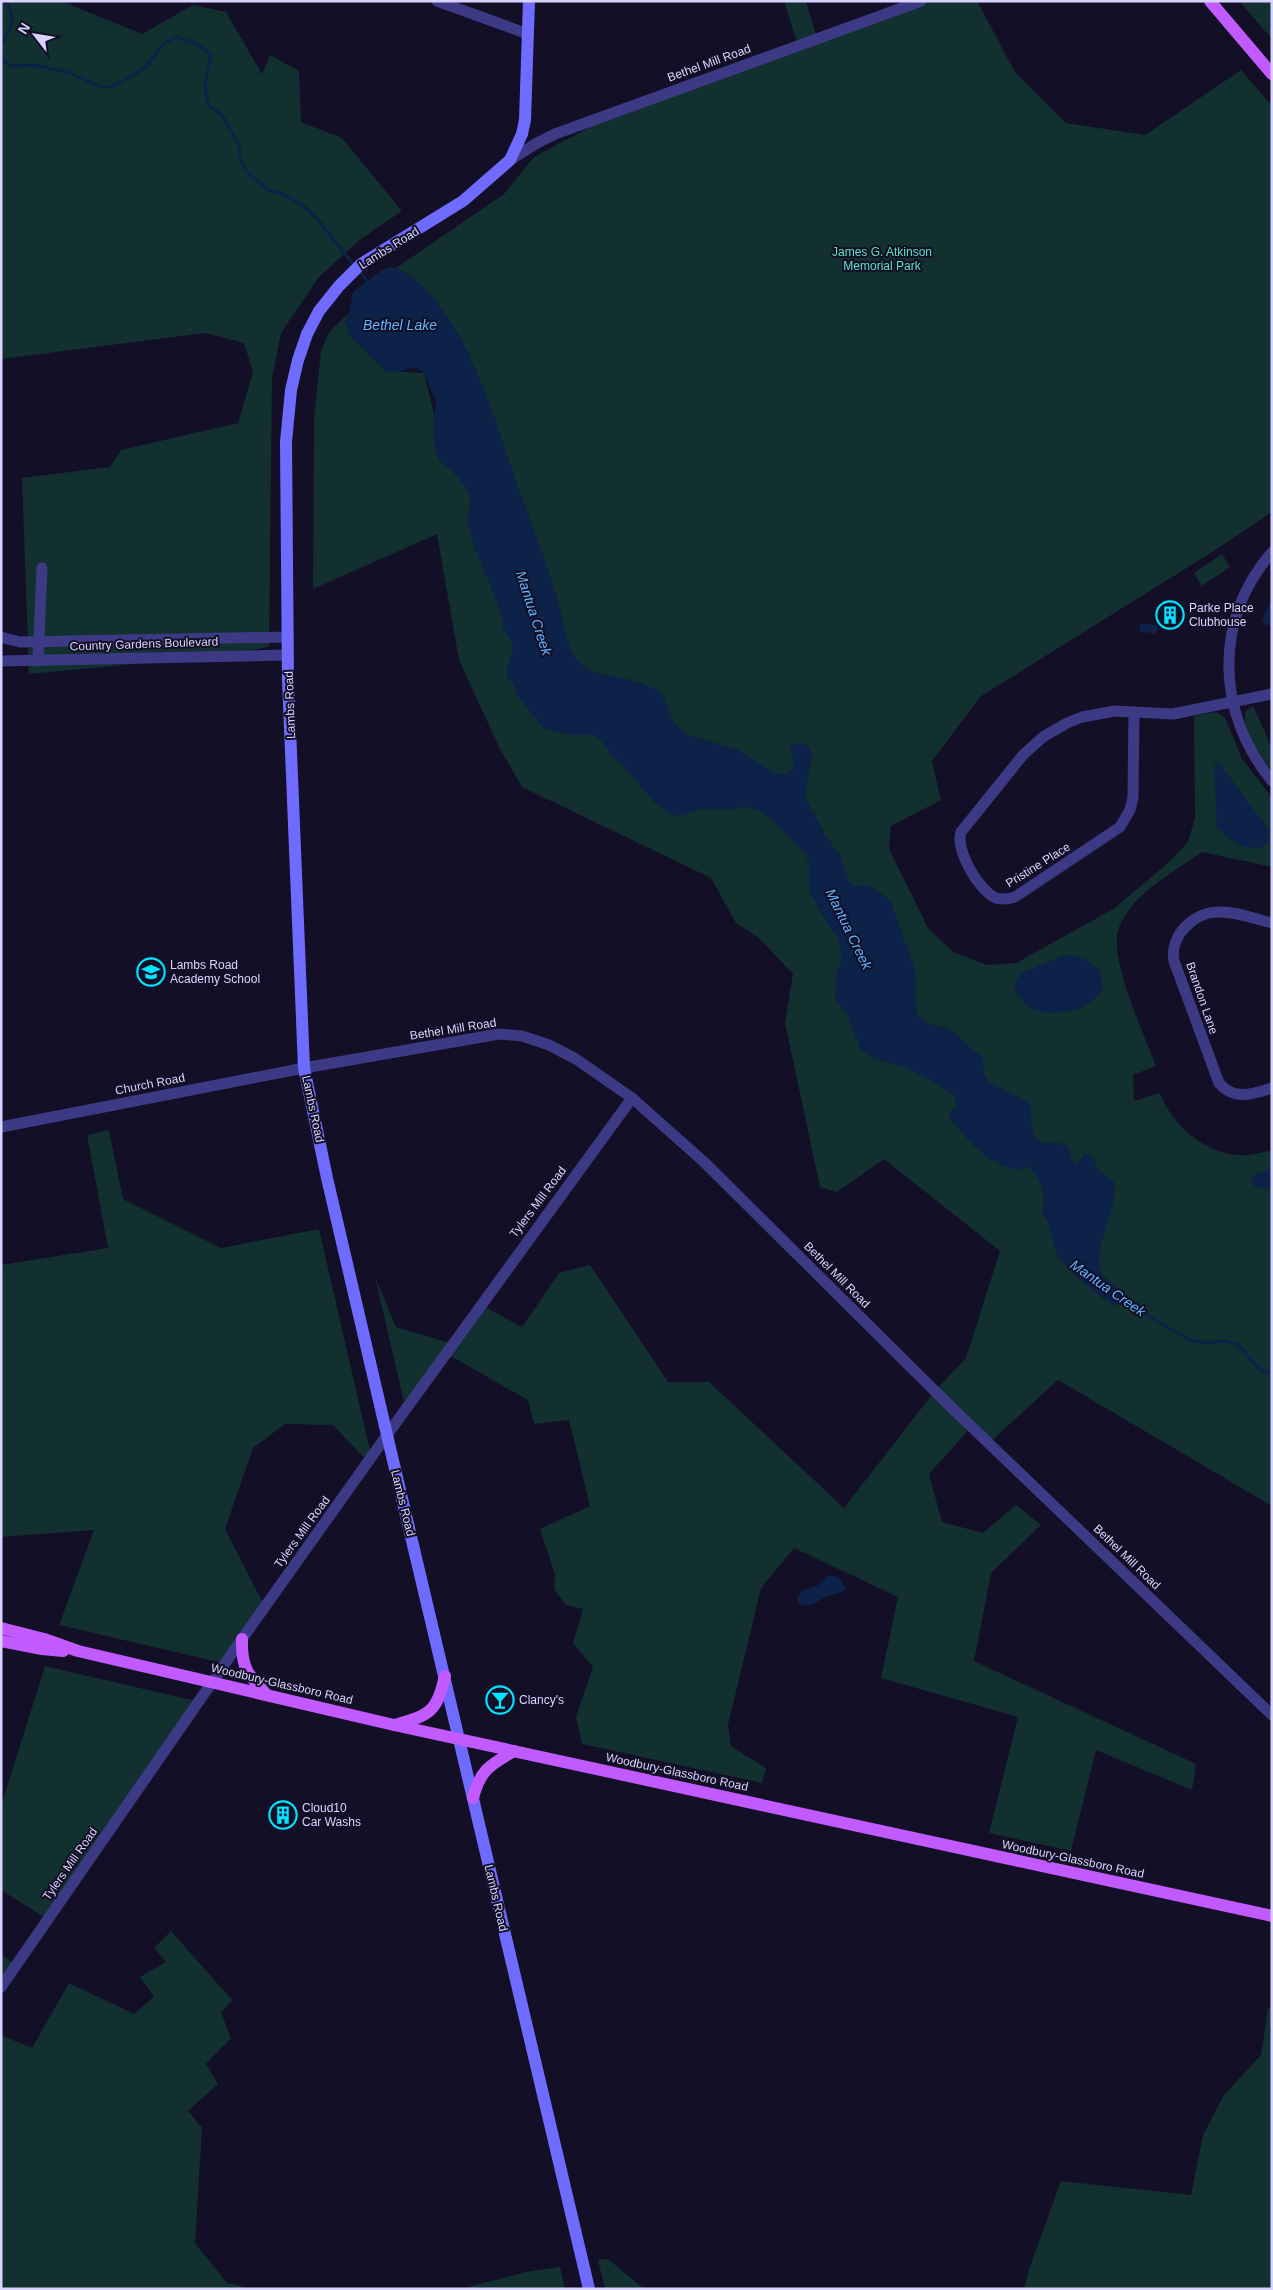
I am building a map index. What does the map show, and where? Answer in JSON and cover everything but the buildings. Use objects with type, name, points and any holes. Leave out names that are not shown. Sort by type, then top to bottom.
[{"type":"main road","name":"Lambs Road","points":[[529,1],[525,120],[522,134],[510,160],[463,201],[413,233],[377,253],[352,271],[320,311],[307,334],[291,390],[286,442],[288,655],[298,960],[304,1068],[327,1178],[588,2289]]},
{"type":"main road","points":[[1210,1],[1272,74]]},
{"type":"main road","name":"Woodbury-Glassboro Road","points":[[1,1628],[78,1651],[394,1725],[1272,1916]]},
{"type":"main road","points":[[242,1639],[242,1662],[247,1674],[267,1695]]},
{"type":"main road","name":"Woodbury-Glassboro Road","points":[[1,1642],[42,1649],[78,1651]]},
{"type":"main road","points":[[394,1725],[421,1717],[430,1711],[441,1696],[445,1676]]},
{"type":"main road","points":[[473,1798],[477,1783],[486,1768],[514,1751]]},
{"type":"street","points":[[437,1],[528,34]]},
{"type":"street","name":"Bethel Mill Road","points":[[510,160],[537,143],[587,122],[921,1]]},
{"type":"street","points":[[1272,552],[1252,581],[1236,618],[1228,662],[1232,702],[1248,746],[1272,782]]},
{"type":"street","points":[[38,661],[42,568]]},
{"type":"street","name":"Country Gardens Boulevard","points":[[1,637],[20,642],[39,642],[288,637]]},
{"type":"street","name":"Country Gardens Boulevard","points":[[1,661],[288,655]]},
{"type":"street","name":"Pristine Place","points":[[1134,712],[1133,797],[1128,815],[1120,827],[1015,897],[998,899],[987,892],[963,855],[959,844],[961,832],[1023,755],[1048,733],[1067,723],[1090,715],[1114,711],[1134,712],[1168,715],[1272,694]]},
{"type":"street","name":"Brandon Lane","points":[[1272,923],[1225,912],[1211,912],[1181,931],[1174,943],[1173,952],[1186,996],[1219,1083],[1230,1092],[1241,1095],[1252,1095],[1272,1088]]},
{"type":"street","name":"Bethel Mill Road","points":[[304,1068],[499,1034],[522,1036],[549,1045],[576,1059],[632,1098],[703,1161],[958,1414],[1272,1715]]},
{"type":"street","name":"Church Road","points":[[1,1127],[304,1068]]},
{"type":"street","name":"Tylers Mill Road","points":[[1,1987],[242,1639],[387,1434],[632,1098]]},
{"type":"green space","points":[[1,1],[61,1],[142,34],[193,5],[226,12],[262,74],[270,55],[299,71],[301,122],[342,138],[402,211],[361,239],[319,277],[281,333],[272,378],[269,647],[207,657],[29,674],[22,478],[110,467],[121,450],[238,423],[253,372],[244,343],[205,333],[1,359]]},
{"type":"green space","name":"James G. Atkinson Memorial Park","points":[[784,1],[806,1],[818,42],[921,1],[977,1],[1015,72],[1066,123],[1145,135],[1241,70],[1272,106],[1272,512],[1206,556],[981,696],[932,761],[941,800],[891,826],[889,849],[928,928],[953,952],[987,965],[1016,963],[1115,908],[1169,862],[1188,842],[1195,818],[1194,716],[1216,712],[1225,718],[1242,759],[1272,797],[1272,867],[1202,852],[1162,879],[1140,897],[1122,920],[1117,936],[1117,950],[1125,983],[1156,1066],[1133,1075],[1134,1101],[1160,1093],[1165,1104],[1180,1125],[1213,1149],[1242,1155],[1272,1150],[1272,1506],[1058,1380],[990,1442],[972,1426],[929,1474],[942,1522],[983,1533],[1016,1505],[1041,1525],[991,1573],[974,1661],[1196,1764],[1192,1790],[1096,1750],[1071,1851],[989,1833],[1018,1717],[881,1678],[898,1597],[794,1548],[761,1588],[728,1725],[731,1746],[766,1768],[762,1783],[582,1744],[576,1717],[593,1667],[573,1643],[583,1609],[566,1605],[554,1589],[555,1575],[540,1529],[590,1506],[569,1420],[534,1424],[528,1400],[447,1354],[406,1411],[375,1277],[396,1327],[453,1344],[481,1305],[522,1327],[559,1273],[590,1265],[668,1382],[709,1382],[844,1508],[934,1392],[966,1358],[1000,1251],[884,1159],[837,1192],[820,1187],[785,1023],[793,974],[758,937],[736,923],[711,878],[522,787],[500,749],[459,660],[437,534],[313,589],[314,418],[321,350],[330,331],[353,309],[386,371],[424,373],[447,467],[479,378],[396,268],[504,194],[534,157],[590,127],[799,49]]},
{"type":"green space","points":[[1239,1],[1272,1],[1272,39]]},
{"type":"green space","points":[[1222,554],[1230,567],[1202,586],[1194,573]]},
{"type":"green space","points":[[1253,706],[1272,748],[1272,771],[1253,742],[1246,726],[1246,711]]},
{"type":"green space","points":[[109,1130],[123,1199],[221,1248],[319,1229],[372,1459],[369,1463],[333,1425],[285,1424],[253,1448],[225,1529],[266,1609],[227,1664],[59,1625],[94,1530],[1,1537],[1,1265],[108,1248],[87,1135]]},
{"type":"green space","points":[[45,1666],[200,1702],[47,1919],[1,1890],[1,1806]]},
{"type":"green space","points":[[171,1931],[232,2000],[221,2013],[231,2038],[206,2064],[218,2084],[188,2111],[202,2128],[195,2243],[227,2283],[254,2289],[1,2289],[1,2035],[32,2048],[69,1983],[134,2014],[154,1997],[140,1977],[166,1962],[154,1948]]},
{"type":"green space","points":[[1,1955],[15,1964],[1,1984]]},
{"type":"green space","points":[[1272,2006],[1272,2289],[1024,2289],[1029,2269],[1061,2181],[1191,2195],[1203,2135],[1224,2095],[1261,2055],[1268,2008]]},
{"type":"green space","points":[[608,2259],[644,2289],[605,2289],[598,2260]]},
{"type":"green space","points":[[560,2267],[565,2289],[460,2289],[531,2271]]},
{"type":"water","name":"Bethel Lake","points":[[391,267],[402,270],[411,276],[436,301],[467,350],[491,407],[548,570],[565,632],[575,657],[591,671],[636,681],[662,693],[674,723],[688,735],[738,750],[775,773],[785,774],[792,770],[794,761],[790,747],[792,745],[800,743],[809,746],[812,755],[805,797],[826,836],[841,857],[849,881],[854,886],[867,885],[891,902],[915,970],[916,1008],[918,1015],[926,1023],[946,1028],[954,1033],[983,1058],[984,1073],[990,1083],[1029,1102],[1033,1130],[1039,1139],[1046,1143],[1063,1144],[1068,1148],[1071,1159],[1078,1164],[1084,1154],[1089,1154],[1095,1160],[1098,1170],[1114,1181],[1115,1192],[1111,1213],[1101,1244],[1099,1265],[1102,1274],[1121,1294],[1123,1299],[1119,1305],[1113,1304],[1097,1294],[1078,1278],[1059,1257],[1048,1222],[1042,1213],[1044,1200],[1042,1191],[1032,1171],[1024,1166],[1020,1170],[997,1163],[972,1144],[949,1118],[950,1112],[957,1105],[953,1095],[938,1084],[904,1067],[873,1058],[861,1050],[846,1012],[836,1002],[837,984],[835,977],[841,963],[841,952],[837,936],[828,925],[809,890],[809,862],[802,850],[763,812],[749,807],[700,809],[681,816],[671,815],[656,804],[622,764],[612,756],[600,739],[591,735],[569,735],[543,728],[518,696],[513,684],[508,679],[506,670],[513,651],[512,643],[503,628],[501,612],[474,547],[468,521],[470,501],[468,492],[457,476],[440,461],[435,452],[433,415],[437,405],[424,373],[415,367],[394,373],[386,371],[351,337],[344,321],[349,313],[353,292],[382,270]]},
{"type":"water","points":[[1272,598],[1272,623],[1266,626],[1262,620]]},
{"type":"water","points":[[1140,623],[1158,625],[1156,634],[1139,631]]},
{"type":"water","points":[[1216,763],[1221,765],[1268,829],[1269,840],[1264,846],[1250,848],[1242,846],[1227,837],[1217,827],[1214,767]]},
{"type":"water","points":[[1064,955],[1080,957],[1096,967],[1100,971],[1103,989],[1095,999],[1083,1007],[1070,1011],[1056,1013],[1042,1011],[1029,1006],[1020,998],[1014,985],[1020,974]]},
{"type":"water","points":[[1272,1168],[1272,1188],[1256,1187],[1251,1183],[1254,1175]]},
{"type":"water","points":[[829,1575],[839,1577],[846,1590],[809,1605],[798,1603],[801,1591],[818,1585]]},
{"type":"waterway","name":"Mantua Creek","points":[[1,45],[8,34],[12,18],[5,1]]},
{"type":"waterway","name":"Mantua Creek","points":[[1,59],[10,66],[33,65],[67,72],[101,87],[109,87],[118,84],[145,68],[163,44],[176,37],[197,44],[211,54],[205,86],[208,105],[222,115],[239,145],[240,160],[248,173],[268,190],[284,195],[302,205],[315,216],[353,264]]},
{"type":"waterway","name":"Mantua Creek","points":[[362,274],[369,284]]},
{"type":"waterway","name":"Mantua Creek","points":[[1119,1299],[1190,1340],[1205,1343],[1225,1341],[1238,1345],[1261,1371],[1272,1373]]},
{"type":"place","name":"Parke Place Clubhouse","points":[[1170,615]]},
{"type":"place","name":"Lambs Road Academy School","points":[[151,972]]},
{"type":"place","name":"Clancy's","points":[[500,1700]]},
{"type":"place","name":"Cloud10 Car Washs","points":[[283,1815]]}]
